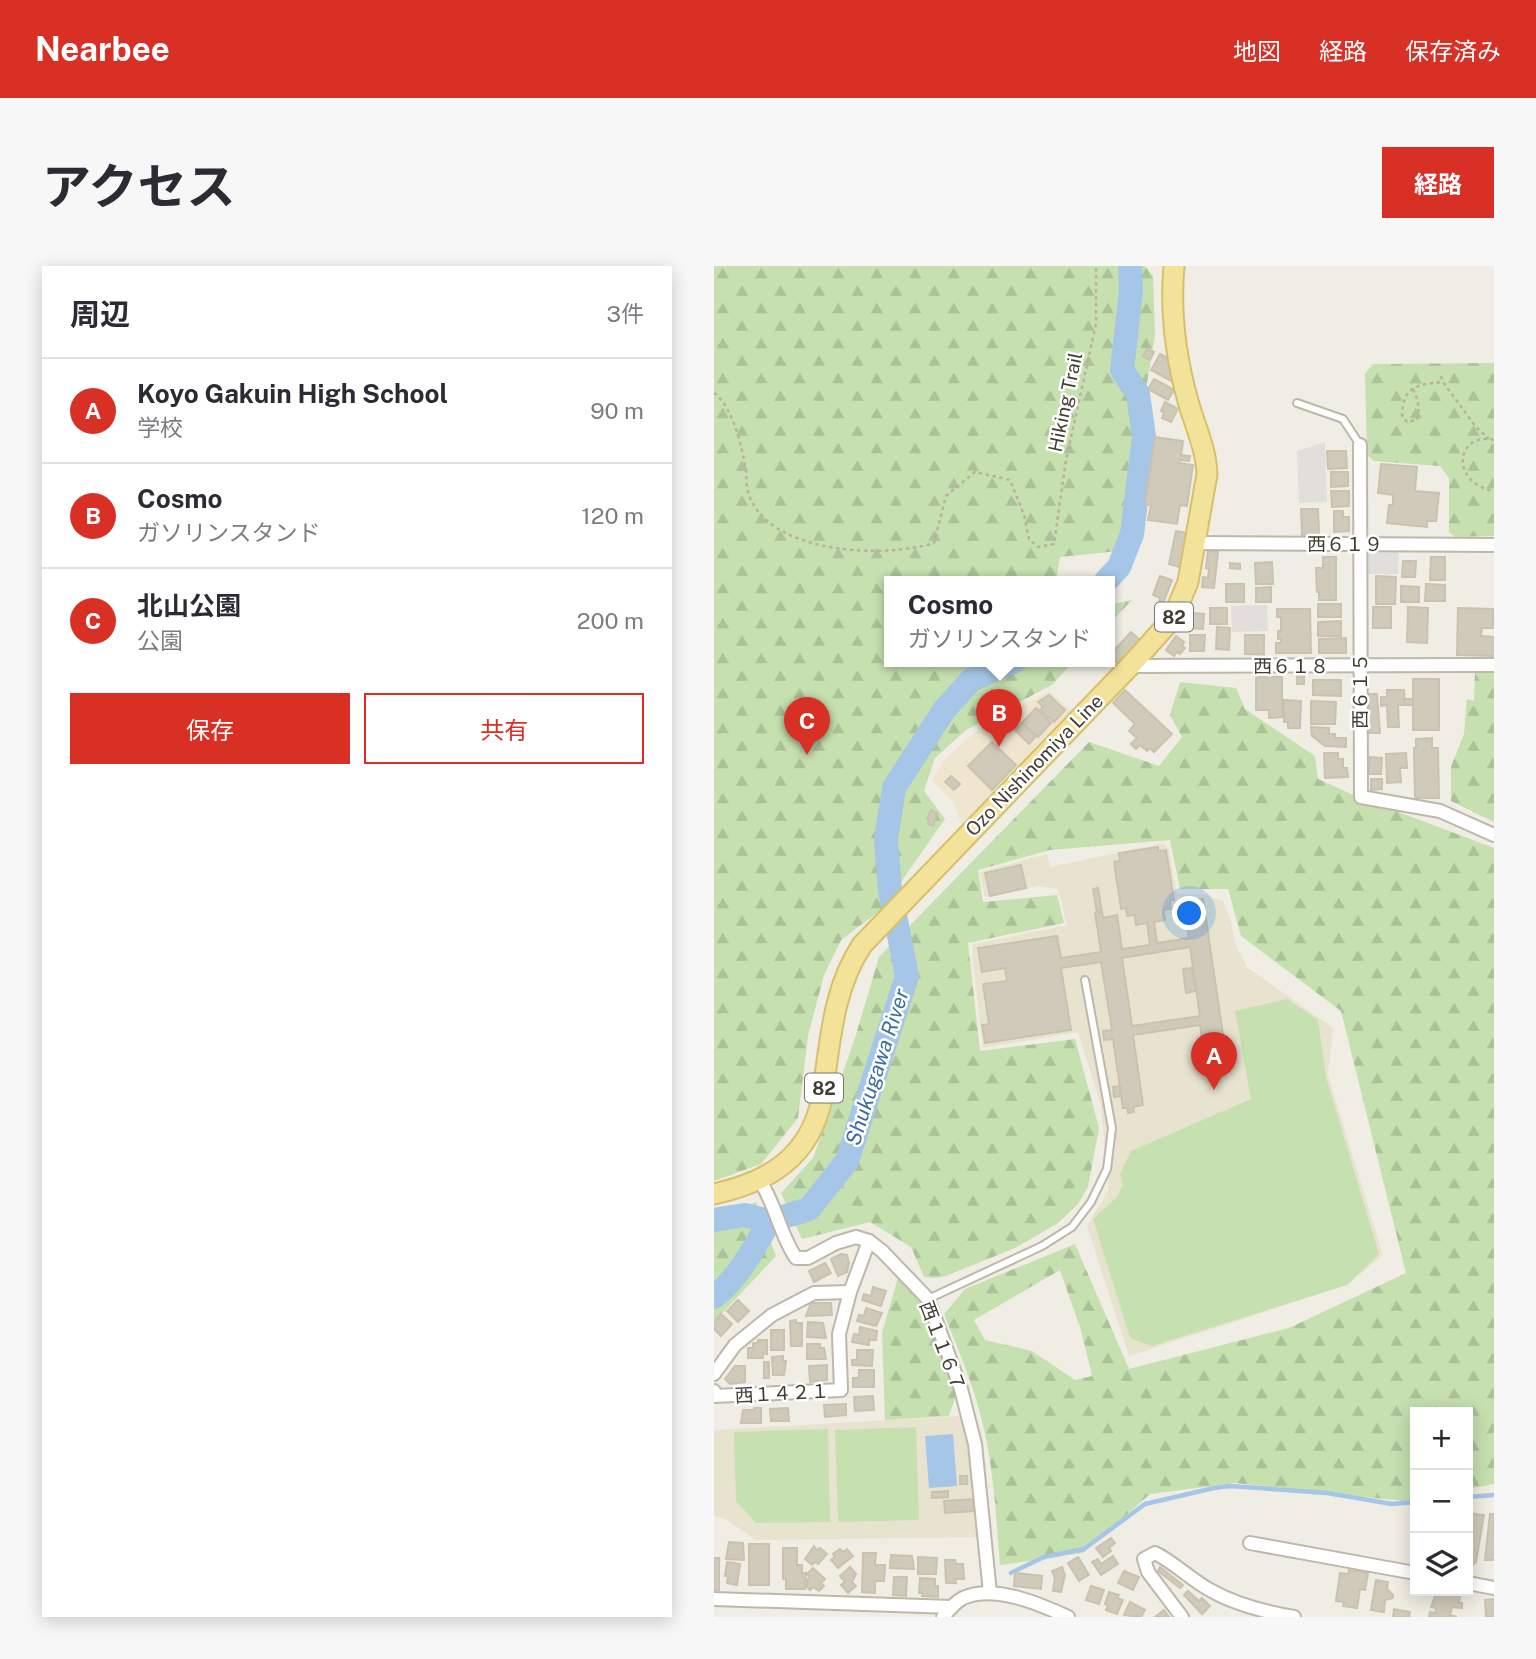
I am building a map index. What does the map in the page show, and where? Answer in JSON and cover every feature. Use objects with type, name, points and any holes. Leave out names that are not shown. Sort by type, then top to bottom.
[{"type":"main road","name":"Ozo Nishinomiya Line","points":[[714,1194],[764,1188],[815,1122],[822,1098],[839,992],[853,959],[873,933],[1173,618],[1188,582],[1205,496],[1207,460],[1182,377],[1173,307],[1174,266]]},
{"type":"street","name":"西６１５","points":[[1360,445],[1361,797],[1440,811],[1494,835]]},
{"type":"street","name":"西６１９","points":[[1196,543],[1494,545]]},
{"type":"street","name":"西６１８","points":[[1130,666],[1494,664]]},
{"type":"street","points":[[764,1188],[796,1258],[808,1258],[836,1242],[856,1237],[869,1241]]},
{"type":"street","name":"西１１６７","points":[[869,1241],[883,1251],[928,1299],[961,1389],[975,1444],[990,1593]]},
{"type":"street","name":"西１４２１","points":[[714,1391],[714,1396],[841,1390],[839,1334],[850,1292],[869,1241]]},
{"type":"street","name":"西１４２１","points":[[714,1374],[735,1345],[772,1315],[814,1293],[850,1292]]},
{"type":"street","points":[[1250,1543],[1410,1572]]},
{"type":"street","points":[[1182,1617],[1148,1572],[1144,1559],[1155,1553],[1170,1560],[1210,1590],[1257,1610],[1294,1617]]},
{"type":"street","points":[[1473,1584],[1494,1588]]},
{"type":"street","points":[[943,1617],[963,1598],[990,1593],[1036,1602],[1068,1617]]},
{"type":"street","points":[[714,1600],[952,1606]]},
{"type":"lane","points":[[1297,403],[1343,419],[1360,445]]},
{"type":"lane","points":[[928,1299],[1042,1246],[1072,1227],[1097,1191],[1107,1169],[1112,1128],[1086,980]]},
{"type":"path","name":"Hiking Trail","points":[[714,393],[737,429],[748,491],[757,514],[769,525],[810,544],[873,551],[911,550],[934,543],[946,496],[975,472],[1010,480],[1024,515],[1029,539],[1038,547],[1054,544],[1066,460],[1096,324],[1096,266]]},
{"type":"path","points":[[1441,376],[1443,383],[1476,427],[1492,439]]},
{"type":"path","points":[[1413,389],[1419,412],[1417,420],[1407,422],[1402,415],[1402,401],[1409,390],[1425,384],[1443,383]]},
{"type":"path","points":[[1492,439],[1472,443],[1465,451],[1462,466],[1473,484],[1494,492]]},
{"type":"shaded area","points":[[1325,442],[1327,502],[1299,503],[1297,451]]},
{"type":"shaded area","points":[[1370,548],[1399,549],[1398,574],[1366,574],[1366,553]]},
{"type":"shaded area","points":[[1267,605],[1268,631],[1232,632],[1231,606]]},
{"type":"shaded area","points":[[1049,691],[1073,712],[962,829],[954,803],[932,781],[943,761],[974,733]]},
{"type":"shaded area","points":[[1164,843],[1169,850],[1177,894],[1202,894],[1223,901],[1231,921],[1235,943],[1247,967],[1333,1028],[1328,1075],[1383,1255],[1347,1285],[1129,1356],[1087,1226],[1109,1189],[1101,1106],[1078,1032],[983,1048],[972,955],[973,944],[1067,925],[1058,889],[1038,886],[985,897],[980,872],[1047,854],[1050,867]]},
{"type":"shaded area","points":[[962,1416],[972,1466],[980,1537],[756,1540],[724,1518],[714,1516],[714,1430]]},
{"type":"green space","points":[[714,266],[1145,266],[1153,276],[1155,335],[1119,551],[1060,557],[1057,576],[884,576],[884,667],[1068,667],[1052,685],[966,730],[935,758],[924,791],[945,819],[882,909],[841,940],[824,975],[808,1036],[798,1118],[761,1164],[714,1181]]},
{"type":"green space","points":[[1494,363],[1494,536],[1455,537],[1449,532],[1449,478],[1440,466],[1374,461],[1367,455],[1365,374],[1373,364]]},
{"type":"green space","points":[[1132,600],[1115,618],[1115,604]]},
{"type":"green space","points":[[1494,671],[1494,822],[1451,801],[1451,767],[1464,734],[1467,699],[1474,701],[1475,672]]},
{"type":"green space","points":[[1180,682],[1236,688],[1245,709],[1315,756],[1318,779],[1494,848],[1494,1484],[1473,1488],[1473,1407],[1410,1407],[1410,1500],[1235,1483],[1150,1494],[1083,1553],[1000,1565],[986,1439],[970,1380],[944,1314],[965,1289],[1075,1244],[1129,1369],[1289,1328],[1406,1273],[1341,1011],[1241,936],[1228,889],[1180,889],[1170,840],[1050,850],[978,870],[983,902],[1057,895],[1064,923],[968,943],[980,1051],[1075,1039],[1099,1128],[1088,1187],[1078,1204],[1058,1223],[1015,1248],[946,1276],[924,1277],[911,1247],[870,1222],[802,1239],[781,1193],[813,1158],[855,1038],[879,957],[1089,742],[1159,766],[1182,737],[1170,715]],"holes":[[[1060,1270],[1081,1330],[1092,1376],[1075,1380],[1032,1351],[985,1340],[974,1320]]]},
{"type":"green space","points":[[1287,999],[1318,1020],[1326,1077],[1379,1254],[1347,1285],[1152,1346],[1130,1338],[1093,1219],[1117,1197],[1123,1185],[1120,1174],[1131,1151],[1251,1099],[1235,1011]]},
{"type":"green space","points":[[756,1202],[776,1256],[714,1322],[714,1215]]},
{"type":"green space","points":[[899,1274],[921,1302],[956,1395],[949,1416],[885,1420],[882,1333]]},
{"type":"green space","points":[[916,1427],[919,1520],[838,1522],[835,1430]]},
{"type":"green space","points":[[828,1429],[830,1522],[756,1523],[736,1501],[734,1432]]},
{"type":"water","points":[[953,1434],[957,1486],[929,1488],[925,1436]]},
{"type":"building","points":[[1147,349],[1154,352],[1150,360],[1143,356]]},
{"type":"building","points":[[1160,354],[1170,359],[1173,382],[1151,370]]},
{"type":"building","points":[[1154,379],[1174,390],[1168,400],[1148,389]]},
{"type":"building","points":[[1165,402],[1178,409],[1171,422],[1162,418],[1164,413],[1161,411]]},
{"type":"building","points":[[1155,437],[1183,441],[1181,455],[1190,456],[1189,461],[1180,460],[1179,463],[1193,465],[1187,506],[1180,505],[1177,524],[1148,520],[1151,505],[1145,504]]},
{"type":"building","points":[[1327,451],[1346,451],[1347,468],[1328,469]]},
{"type":"building","points":[[1381,464],[1417,467],[1415,491],[1439,493],[1436,521],[1427,521],[1427,527],[1387,523],[1393,495],[1378,493]]},
{"type":"building","points":[[1331,472],[1348,472],[1348,486],[1331,487]]},
{"type":"building","points":[[1331,491],[1349,491],[1349,506],[1332,507]]},
{"type":"building","points":[[1301,509],[1318,509],[1319,534],[1302,535]]},
{"type":"building","points":[[1334,511],[1343,511],[1343,517],[1349,517],[1349,531],[1334,532]]},
{"type":"building","points":[[1176,531],[1187,533],[1180,567],[1169,564]]},
{"type":"building","points":[[1208,551],[1218,552],[1214,588],[1202,587],[1203,577],[1208,578]]},
{"type":"building","points":[[1323,557],[1336,557],[1336,600],[1319,600],[1316,568],[1323,568]]},
{"type":"building","points":[[1431,557],[1445,557],[1445,580],[1430,580]]},
{"type":"building","points":[[1403,561],[1416,561],[1415,577],[1402,577]]},
{"type":"building","points":[[1272,562],[1273,584],[1256,584],[1255,563]]},
{"type":"building","points":[[1230,563],[1240,564],[1240,569],[1230,568]]},
{"type":"building","points":[[1160,576],[1172,580],[1163,603],[1153,595]]},
{"type":"building","points":[[1376,576],[1396,577],[1395,604],[1376,604]]},
{"type":"building","points":[[1226,584],[1244,584],[1244,602],[1226,602]]},
{"type":"building","points":[[1426,584],[1445,585],[1445,601],[1425,601]]},
{"type":"building","points":[[1401,586],[1419,587],[1419,602],[1401,602]]},
{"type":"building","points":[[1271,587],[1271,602],[1256,602],[1256,588]]},
{"type":"building","points":[[1318,604],[1341,604],[1341,617],[1318,617]]},
{"type":"building","points":[[1373,607],[1391,607],[1391,628],[1373,628]]},
{"type":"building","points":[[1408,607],[1428,608],[1427,643],[1407,642]]},
{"type":"building","points":[[1210,608],[1227,608],[1227,624],[1210,624]]},
{"type":"building","points":[[1458,608],[1493,609],[1493,628],[1482,628],[1481,636],[1494,637],[1494,656],[1457,655]]},
{"type":"building","points":[[1277,609],[1310,609],[1311,653],[1276,653],[1276,643],[1281,643],[1278,631],[1281,631],[1281,617],[1277,617]]},
{"type":"building","points":[[1191,613],[1204,614],[1203,629],[1190,628]]},
{"type":"building","points":[[1341,621],[1341,636],[1318,636],[1318,622]]},
{"type":"building","points":[[1217,627],[1230,628],[1229,650],[1216,649]]},
{"type":"building","points":[[1131,632],[1140,640],[1118,664],[1115,661],[1115,650]]},
{"type":"building","points":[[1190,635],[1205,635],[1204,651],[1190,651]]},
{"type":"building","points":[[1245,635],[1264,635],[1264,655],[1245,654]]},
{"type":"building","points":[[1176,636],[1184,642],[1182,645],[1185,648],[1174,656],[1166,650]]},
{"type":"building","points":[[1346,638],[1346,653],[1319,653],[1319,639]]},
{"type":"building","points":[[1297,676],[1304,676],[1304,684],[1297,684]]},
{"type":"building","points":[[1256,677],[1282,677],[1282,717],[1269,718],[1269,710],[1256,710]]},
{"type":"building","points":[[1413,679],[1439,679],[1439,730],[1413,730]]},
{"type":"building","points":[[1313,680],[1341,680],[1341,696],[1313,695]]},
{"type":"building","points":[[1125,690],[1172,734],[1154,752],[1150,748],[1147,751],[1140,745],[1136,749],[1131,744],[1137,738],[1129,731],[1135,724],[1113,703]]},
{"type":"building","points":[[1387,690],[1404,690],[1405,705],[1398,705],[1399,727],[1388,727],[1387,705],[1381,706],[1381,697],[1387,697]]},
{"type":"building","points":[[1369,694],[1377,694],[1380,733],[1369,733]]},
{"type":"building","points":[[1049,695],[1065,710],[1054,722],[1040,710],[1043,707],[1038,702]]},
{"type":"building","points":[[1404,699],[1413,699],[1413,705],[1405,705]]},
{"type":"building","points":[[1284,700],[1301,701],[1300,728],[1288,728],[1288,722],[1284,722]]},
{"type":"building","points":[[1311,701],[1336,702],[1335,724],[1311,724]]},
{"type":"building","points":[[1036,708],[1051,723],[1038,737],[1022,723]]},
{"type":"building","points":[[1022,723],[1036,736],[1029,744],[1015,730]]},
{"type":"building","points":[[1311,727],[1329,728],[1329,734],[1335,734],[1335,738],[1346,738],[1346,747],[1325,746],[1312,736]]},
{"type":"building","points":[[1432,738],[1432,748],[1438,748],[1439,798],[1415,798],[1416,739]]},
{"type":"building","points":[[992,742],[1016,765],[992,790],[968,766]]},
{"type":"building","points":[[1324,753],[1338,753],[1338,759],[1343,759],[1343,768],[1347,768],[1348,777],[1325,778]]},
{"type":"building","points":[[1406,753],[1407,768],[1400,768],[1401,782],[1387,783],[1386,754]]},
{"type":"building","points":[[1370,757],[1382,758],[1381,774],[1369,774]]},
{"type":"building","points":[[951,776],[960,784],[954,790],[945,782]]},
{"type":"building","points":[[1371,779],[1382,779],[1382,789],[1371,790]]},
{"type":"building","points":[[931,810],[937,813],[933,826],[928,824],[927,819]]},
{"type":"building","points":[[1158,847],[1158,851],[1166,850],[1174,900],[1170,900],[1171,909],[1163,910],[1165,920],[1154,922],[1157,943],[1189,938],[1183,902],[1203,899],[1226,1055],[1205,1058],[1200,1025],[1133,1035],[1143,1105],[1133,1107],[1134,1112],[1128,1113],[1127,1108],[1123,1108],[1113,1039],[1104,1040],[1103,1031],[1112,1030],[1101,962],[1061,968],[1071,1030],[985,1043],[982,1025],[989,1024],[983,984],[1007,981],[1005,968],[982,972],[978,948],[1057,936],[1061,958],[1101,952],[1095,913],[1102,912],[1103,918],[1117,915],[1122,949],[1150,945],[1147,923],[1136,925],[1135,915],[1127,916],[1126,908],[1121,909],[1114,862],[1120,861],[1119,853]],"holes":[[[1190,947],[1200,1016],[1132,1026],[1122,958]]]},
{"type":"building","points":[[1021,865],[1026,888],[990,896],[985,873]]},
{"type":"building","points":[[1098,888],[1102,912],[1097,913],[1093,889]]},
{"type":"building","points":[[1192,968],[1196,991],[1186,993],[1183,969]]},
{"type":"building","points":[[1120,1086],[1121,1096],[1114,1097],[1113,1087]]},
{"type":"building","points":[[841,1254],[847,1255],[849,1263],[847,1272],[838,1276],[831,1259]]},
{"type":"building","points":[[825,1263],[831,1273],[814,1282],[809,1271]]},
{"type":"building","points":[[873,1287],[886,1291],[881,1306],[862,1300],[864,1294],[871,1296]]},
{"type":"building","points":[[738,1300],[749,1311],[738,1322],[727,1311]]},
{"type":"building","points":[[811,1303],[831,1303],[832,1315],[806,1316]]},
{"type":"building","points":[[866,1308],[882,1313],[876,1326],[857,1321],[859,1315],[864,1316]]},
{"type":"building","points":[[721,1314],[732,1324],[721,1336],[714,1329],[714,1322]]},
{"type":"building","points":[[796,1320],[796,1323],[802,1323],[802,1346],[791,1346],[790,1321]]},
{"type":"building","points":[[808,1322],[823,1323],[826,1338],[807,1337]]},
{"type":"building","points":[[860,1327],[877,1331],[876,1340],[869,1340],[869,1345],[852,1342],[854,1334],[859,1335]]},
{"type":"building","points":[[771,1330],[784,1330],[784,1350],[771,1350]]},
{"type":"building","points":[[758,1340],[767,1340],[767,1354],[763,1353],[763,1358],[748,1358],[748,1348],[753,1348],[753,1343],[758,1343]]},
{"type":"building","points":[[807,1344],[820,1344],[820,1348],[824,1348],[826,1359],[807,1359]]},
{"type":"building","points":[[857,1350],[873,1350],[872,1366],[852,1365],[852,1360],[857,1360]]},
{"type":"building","points":[[783,1356],[783,1361],[786,1361],[784,1375],[773,1375],[772,1357]]},
{"type":"building","points":[[764,1362],[769,1362],[769,1378],[764,1378]]},
{"type":"building","points":[[827,1365],[827,1380],[810,1382],[809,1366]]},
{"type":"building","points":[[735,1366],[745,1366],[745,1382],[730,1384],[725,1379]]},
{"type":"building","points":[[859,1370],[874,1370],[874,1387],[853,1387],[853,1378],[859,1378]]},
{"type":"building","points":[[873,1396],[874,1410],[855,1411],[854,1397]]},
{"type":"building","points":[[846,1404],[846,1415],[825,1417],[824,1405]]},
{"type":"building","points":[[761,1408],[761,1423],[741,1423],[743,1410]]},
{"type":"building","points":[[788,1408],[789,1421],[771,1421],[770,1409]]},
{"type":"building","points":[[960,1476],[967,1476],[967,1484],[960,1484]]},
{"type":"building","points":[[948,1491],[948,1497],[932,1498],[932,1492]]},
{"type":"building","points":[[974,1499],[975,1511],[945,1513],[944,1501]]},
{"type":"building","points":[[1473,1514],[1484,1515],[1476,1562],[1473,1565]]},
{"type":"building","points":[[1490,1514],[1494,1514],[1494,1560],[1485,1560]]},
{"type":"building","points":[[1111,1538],[1115,1543],[1109,1548],[1111,1551],[1103,1557],[1096,1548]]},
{"type":"building","points":[[729,1542],[743,1543],[744,1560],[726,1559]]},
{"type":"building","points":[[749,1544],[769,1544],[769,1585],[749,1585]]},
{"type":"building","points":[[814,1546],[827,1554],[818,1564],[815,1562],[812,1565],[805,1559]]},
{"type":"building","points":[[783,1548],[797,1548],[797,1565],[802,1565],[802,1573],[806,1573],[805,1589],[786,1589],[786,1579],[783,1579]]},
{"type":"building","points":[[840,1549],[843,1552],[847,1549],[853,1556],[838,1568],[831,1560],[835,1557],[833,1554]]},
{"type":"building","points":[[863,1553],[876,1553],[875,1565],[885,1565],[884,1581],[875,1581],[875,1593],[862,1592]]},
{"type":"building","points":[[891,1555],[912,1556],[914,1569],[890,1568]]},
{"type":"building","points":[[1113,1556],[1118,1564],[1101,1575],[1092,1562],[1098,1559],[1101,1564]]},
{"type":"building","points":[[918,1557],[937,1558],[936,1574],[918,1574]]},
{"type":"building","points":[[1078,1557],[1089,1575],[1079,1581],[1068,1563]]},
{"type":"building","points":[[714,1558],[719,1558],[719,1590],[714,1590]]},
{"type":"building","points":[[945,1560],[955,1560],[956,1564],[963,1564],[964,1579],[955,1579],[956,1583],[946,1583]]},
{"type":"building","points":[[727,1562],[740,1564],[737,1585],[727,1583]]},
{"type":"building","points":[[850,1567],[856,1574],[852,1582],[856,1586],[848,1593],[841,1585],[845,1582],[840,1576]]},
{"type":"building","points":[[1062,1567],[1065,1575],[1061,1592],[1053,1591],[1055,1578],[1052,1571]]},
{"type":"building","points":[[1160,1567],[1183,1585],[1180,1588],[1158,1571]]},
{"type":"building","points":[[813,1568],[825,1579],[821,1583],[824,1586],[819,1591],[813,1587],[810,1590],[806,1586],[810,1577],[807,1574]]},
{"type":"building","points":[[1349,1570],[1368,1573],[1365,1590],[1360,1589],[1357,1608],[1343,1606],[1344,1602],[1336,1601],[1340,1573],[1348,1574]]},
{"type":"building","points":[[1124,1571],[1139,1577],[1133,1590],[1118,1583]]},
{"type":"building","points":[[1015,1573],[1042,1576],[1041,1589],[1014,1586]]},
{"type":"building","points":[[894,1577],[907,1577],[906,1596],[893,1595]]},
{"type":"building","points":[[920,1578],[935,1579],[938,1597],[922,1596],[923,1593],[919,1593]]},
{"type":"building","points":[[1376,1580],[1388,1582],[1387,1589],[1393,1595],[1393,1598],[1385,1600],[1384,1612],[1371,1610]]},
{"type":"building","points":[[1091,1586],[1104,1590],[1099,1604],[1086,1600]]},
{"type":"building","points":[[1188,1591],[1199,1601],[1202,1598],[1210,1606],[1202,1614],[1184,1595]]},
{"type":"building","points":[[1109,1592],[1119,1595],[1117,1598],[1123,1600],[1117,1614],[1106,1610]]},
{"type":"building","points":[[1435,1596],[1460,1596],[1459,1603],[1462,1603],[1462,1608],[1452,1607],[1450,1615],[1457,1617],[1429,1617],[1430,1612],[1436,1613],[1436,1608],[1431,1607]]},
{"type":"building","points":[[1494,1599],[1494,1617],[1486,1617],[1485,1600]]},
{"type":"building","points":[[1130,1602],[1145,1610],[1141,1617],[1124,1615]]},
{"type":"building","points":[[1394,1609],[1410,1612],[1409,1617],[1393,1617]]},
{"type":"building","points":[[1164,1610],[1169,1617],[1155,1617]]},
{"type":"waterway","name":"Shukugawa River","points":[[1111,576],[1119,567],[1132,534],[1144,437],[1138,394],[1122,370],[1131,291],[1130,266]]},
{"type":"waterway","name":"Shukugawa River","points":[[714,1220],[744,1215],[770,1221],[809,1209],[847,1161],[907,976],[890,890],[886,840],[894,788],[944,710],[971,680],[1001,667]]},
{"type":"waterway","points":[[714,1297],[738,1271],[770,1221]]},
{"type":"waterway","points":[[1011,1573],[1044,1557],[1084,1549],[1145,1504],[1214,1488],[1230,1486],[1327,1493],[1392,1504],[1410,1502]]},
{"type":"waterway","points":[[1473,1497],[1494,1495]]},
{"type":"place","name":"Cosmo","points":[[999,747]]},
{"type":"place","name":"北山公園","points":[[807,755]]},
{"type":"place","name":"Koyo Gakuin High School","points":[[1214,1090]]}]
